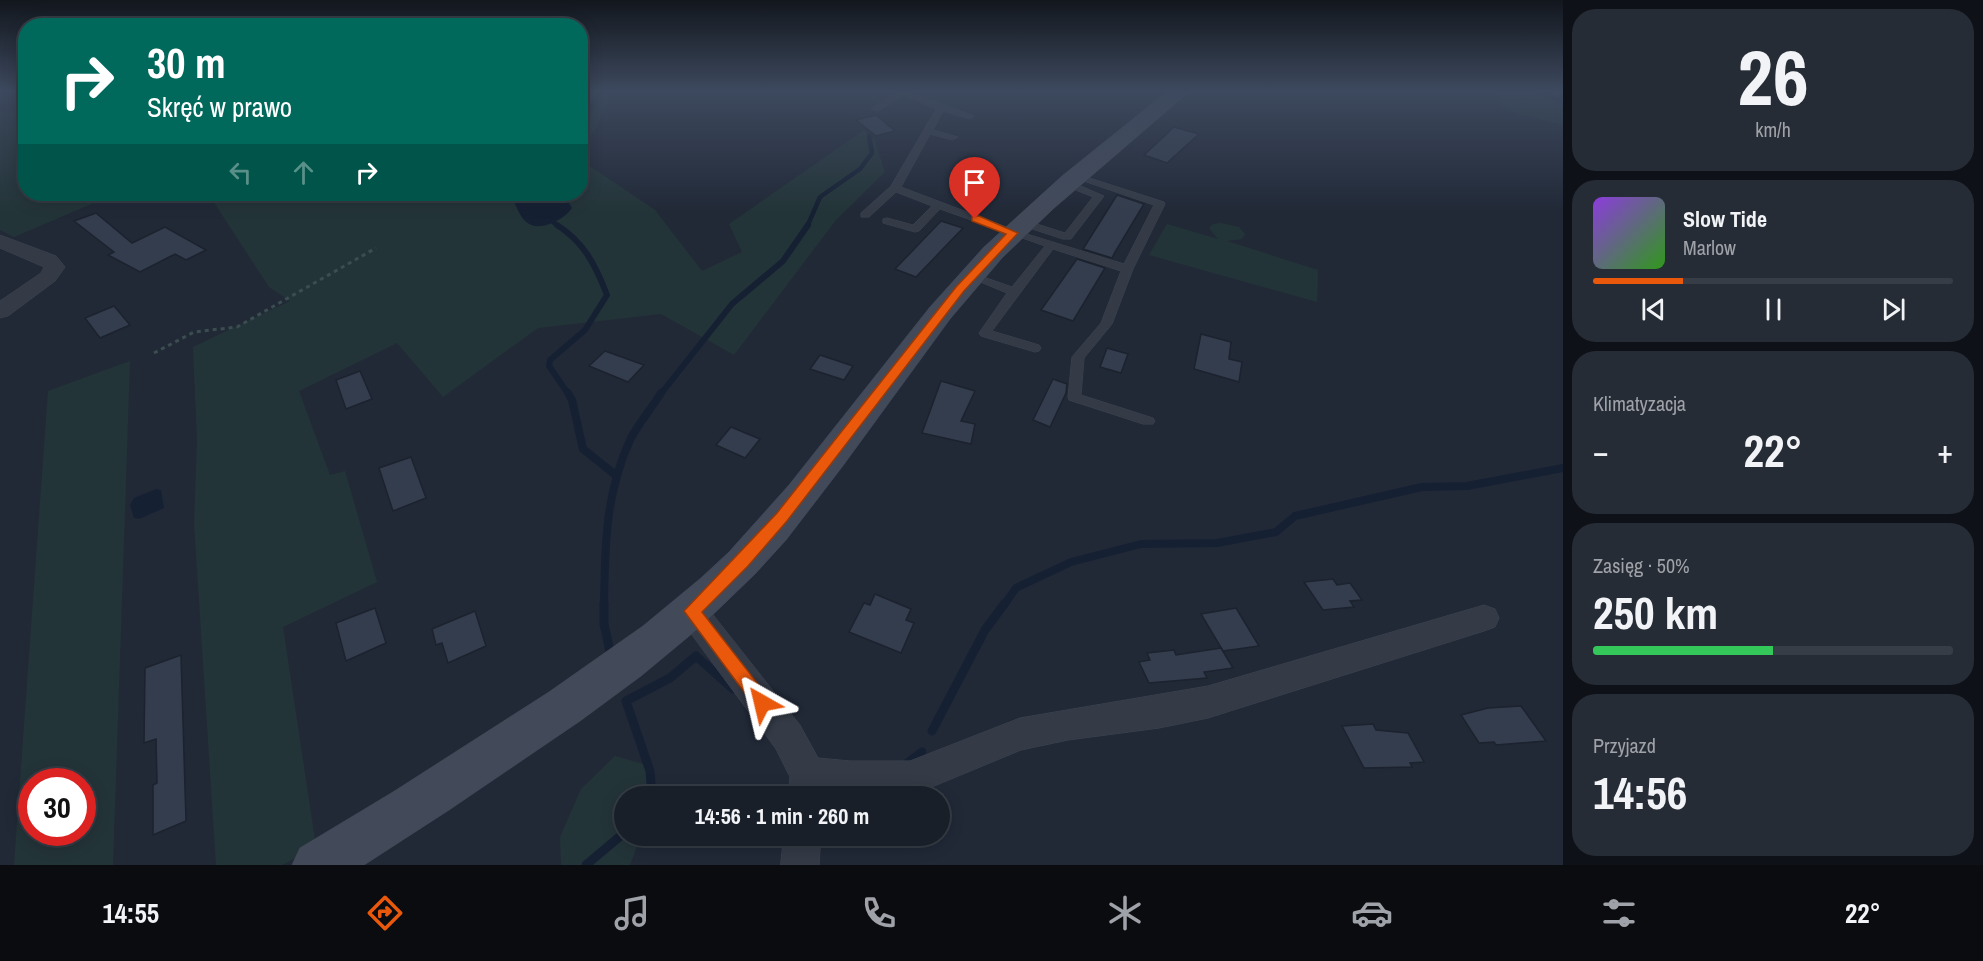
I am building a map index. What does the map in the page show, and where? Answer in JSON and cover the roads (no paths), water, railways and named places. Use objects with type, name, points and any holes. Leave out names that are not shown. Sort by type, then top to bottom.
[{"type":"street","points":[[317,865],[443,787],[586,693],[692,611],[743,562],[782,517],[972,276],[1018,228],[1132,131]]},
{"type":"street","points":[[0,242],[49,260],[55,267],[48,277],[0,311]]},
{"type":"street","points":[[692,611],[788,737],[807,786],[850,779],[910,779],[1020,734],[1068,724],[1159,712],[1208,702],[1484,618]]},
{"type":"street","points":[[800,865],[802,846]]},
{"type":"lane","points":[[865,215],[895,188],[928,131]]},
{"type":"lane","points":[[930,131],[953,137]]},
{"type":"lane","points":[[1073,181],[1160,204],[1127,269],[1106,324],[1078,357],[1074,397],[1149,421]]},
{"type":"lane","points":[[895,188],[938,204],[1018,228],[1052,244],[1127,269]]},
{"type":"lane","points":[[887,221],[915,229],[938,204]]},
{"type":"lane","points":[[1035,348],[985,333],[1052,244]]},
{"type":"lane","points":[[972,276],[1014,292]]},
{"type":"water","points":[[514,201],[568,201],[572,208],[557,221],[543,226],[530,225],[521,216]]},
{"type":"water","points":[[156,489],[161,490],[164,508],[139,519],[134,518],[130,505],[134,498]]},
{"type":"waterway","points":[[808,226],[820,197],[860,169],[872,153],[869,136]]},
{"type":"waterway","points":[[553,216],[554,223],[557,225]]},
{"type":"waterway","points":[[557,225],[582,247],[607,295],[585,330],[550,360],[549,366],[569,395]]},
{"type":"waterway","points":[[660,395],[732,304],[783,261],[808,226]]},
{"type":"waterway","points":[[568,393],[572,400],[583,449],[617,476]]},
{"type":"waterway","points":[[604,605],[608,521],[616,481],[630,440],[661,393]]},
{"type":"waterway","points":[[1004,605],[1016,588],[1071,562],[1141,544],[1217,543],[1276,532],[1295,516],[1422,487],[1467,486],[1563,468]]},
{"type":"waterway","points":[[932,731],[985,630],[1005,603]]},
{"type":"waterway","points":[[604,605],[604,624],[610,651]]},
{"type":"waterway","points":[[651,786],[650,771],[626,701],[670,678],[696,656],[733,689]]},
{"type":"waterway","points":[[905,765],[922,752]]},
{"type":"waterway","points":[[586,865],[614,841]]}]
